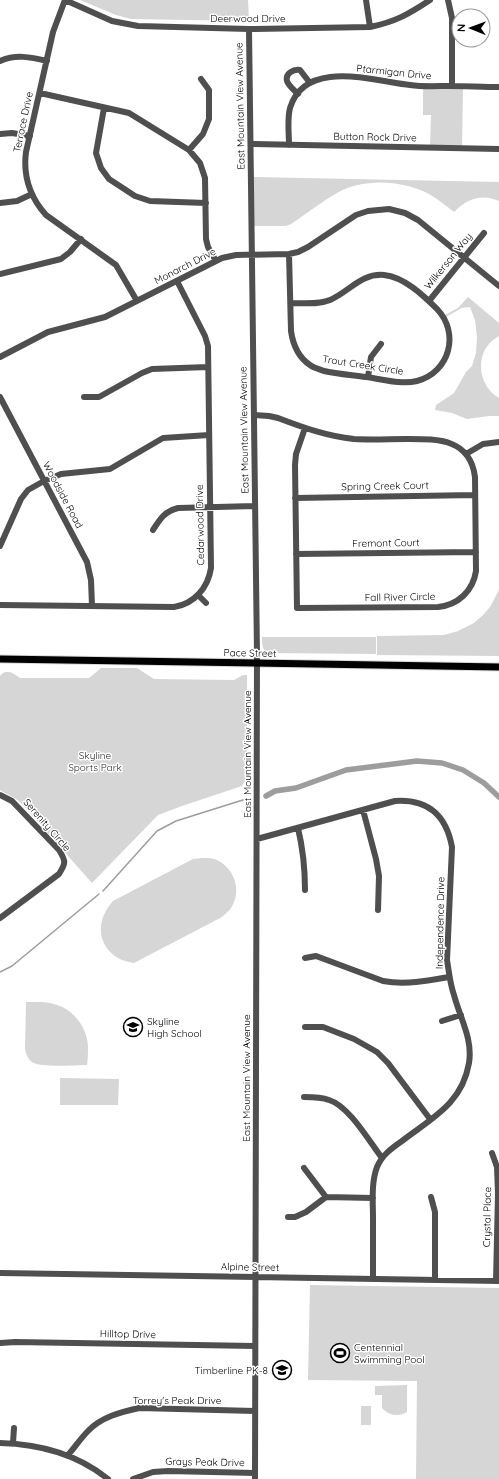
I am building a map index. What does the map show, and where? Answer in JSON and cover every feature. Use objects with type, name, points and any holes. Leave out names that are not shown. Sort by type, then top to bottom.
[{"type":"main road","name":"Pace Street","points":[[0,659],[499,667]]},
{"type":"street","name":"Deerwood Drive","points":[[65,0],[112,21],[128,25],[151,27],[249,29],[370,27],[396,20],[430,0]]},
{"type":"street","name":"Terrace Drive","points":[[65,0],[53,32],[26,152],[25,168],[28,184],[37,204],[46,215],[116,265],[137,301]]},
{"type":"street","points":[[366,0],[370,27]]},
{"type":"street","points":[[448,0],[452,18],[452,86]]},
{"type":"street","name":"East Mountain View Avenue","points":[[249,29],[257,663],[255,1476]]},
{"type":"street","points":[[0,61],[9,57],[30,57],[47,61]]},
{"type":"street","points":[[298,94],[288,83],[287,78],[290,73],[294,70],[300,70],[310,83]]},
{"type":"street","name":"Ptarmigan Drive","points":[[289,145],[290,109],[298,94],[310,83],[326,77],[363,78],[416,86],[499,87]]},
{"type":"street","points":[[190,150],[203,134],[209,119],[209,90],[201,79]]},
{"type":"street","points":[[40,93],[134,116],[190,150],[197,158],[204,172],[206,239],[208,247],[216,261]]},
{"type":"street","points":[[104,108],[97,144],[97,156],[101,168],[109,179],[135,196],[150,202],[206,203]]},
{"type":"street","points":[[0,134],[12,133],[30,136]]},
{"type":"street","name":"Button Rock Drive","points":[[251,144],[499,149]]},
{"type":"street","points":[[0,203],[17,200],[32,194]]},
{"type":"street","name":"Monarch Drive","points":[[0,357],[48,332],[105,318],[216,261],[232,256],[252,254],[289,254],[298,252],[356,215],[368,211],[383,209],[400,212],[414,217],[499,286]]},
{"type":"street","name":"Wilkerson Way","points":[[429,301],[484,233]]},
{"type":"street","points":[[0,274],[61,259],[70,252],[81,239]]},
{"type":"street","name":"Trout Creek Circle","points":[[289,254],[291,303],[293,340],[297,351],[306,362],[323,370],[412,382],[428,376],[439,367],[447,354],[450,333],[444,317],[429,301],[398,279],[385,275],[377,275],[362,279],[326,302],[291,303]]},
{"type":"street","name":"Cedarwood Drive","points":[[0,605],[174,607],[184,604],[198,595],[206,584],[210,571],[207,342],[177,281]]},
{"type":"street","points":[[368,377],[371,357],[381,344]]},
{"type":"street","points":[[84,397],[99,397],[152,369],[208,367]]},
{"type":"street","name":"Woodside Road","points":[[0,397],[88,566],[92,580],[92,606]]},
{"type":"street","points":[[254,416],[272,417],[318,433],[354,439],[438,440],[456,446],[466,454],[483,444],[499,442]]},
{"type":"street","name":"Fall River Circle","points":[[305,428],[295,459],[297,608],[438,607],[448,606],[468,591],[474,581],[476,571],[476,552],[474,471],[466,454]]},
{"type":"street","points":[[0,546],[21,499],[28,490],[44,481],[61,474],[110,469],[163,438],[208,435]]},
{"type":"street","name":"Spring Creek Court","points":[[295,498],[475,494]]},
{"type":"street","points":[[153,530],[161,517],[172,510],[181,508],[255,506]]},
{"type":"street","name":"Fremont Court","points":[[296,554],[476,552]]},
{"type":"street","points":[[198,595],[206,604]]},
{"type":"street","points":[[499,662],[499,667]]},
{"type":"street","name":"Serenity Circle","points":[[0,795],[12,801],[58,850],[64,859],[64,867],[59,874],[0,918]]},
{"type":"street","name":"Independence Drive","points":[[256,839],[395,801],[412,802],[424,805],[434,811],[443,820],[450,835],[452,847],[447,949],[449,977],[468,1036],[470,1046],[469,1061],[463,1086],[455,1098],[445,1109],[389,1150],[382,1158],[378,1166],[374,1178],[373,1198],[373,1279]]},
{"type":"street","points":[[363,810],[379,876],[378,910]]},
{"type":"street","points":[[443,820],[449,816]]},
{"type":"street","points":[[298,828],[303,847],[305,890]]},
{"type":"street","points":[[305,958],[316,956],[383,981],[394,983],[407,984],[449,977]]},
{"type":"street","points":[[442,1021],[461,1016]]},
{"type":"street","points":[[305,1027],[323,1027],[354,1039],[377,1052],[388,1063],[430,1119]]},
{"type":"street","points":[[304,1097],[320,1097],[339,1104],[382,1158]]},
{"type":"street","name":"Crystal Place","points":[[492,1153],[497,1167],[497,1281]]},
{"type":"street","points":[[304,1168],[326,1197]]},
{"type":"street","points":[[288,1217],[296,1217],[326,1197],[373,1198]]},
{"type":"street","points":[[430,1197],[435,1212],[435,1280]]},
{"type":"street","name":"Alpine Street","points":[[0,1273],[497,1281]]},
{"type":"street","name":"Hilltop Drive","points":[[0,1343],[255,1346]]},
{"type":"street","name":"Torrey's Peak Drive","points":[[68,1455],[91,1428],[108,1417],[139,1408],[255,1411]]},
{"type":"street","points":[[13,1443],[14,1428]]},
{"type":"street","points":[[0,1443],[13,1443],[49,1449],[68,1455],[86,1464],[108,1479]]},
{"type":"street","name":"Grays Peak Drive","points":[[133,1479],[153,1472],[168,1471],[255,1476]]},
{"type":"green space","points":[[80,0],[248,0],[249,21],[131,19],[116,15]]},
{"type":"green space","points":[[423,86],[463,87],[462,149],[430,148],[431,115],[423,115]]},
{"type":"green space","points":[[251,177],[499,182],[499,201],[486,198],[475,199],[459,207],[454,212],[439,200],[418,189],[395,184],[370,183],[347,188],[337,193],[286,226],[252,226]]},
{"type":"green space","points":[[468,297],[499,323],[499,336],[485,349],[481,367],[482,376],[486,385],[491,392],[499,398],[499,416],[467,419],[452,413],[435,410],[436,405],[454,393],[466,372],[472,366],[476,353],[477,337],[475,320],[470,307],[462,308],[444,318],[443,316],[458,308]]},
{"type":"green space","points":[[499,590],[499,656],[377,655],[377,636],[444,635],[458,631],[474,623],[490,607]]},
{"type":"green space","points":[[262,637],[376,637],[376,654],[267,653],[264,650]]},
{"type":"green space","name":"Skyline Sports Park","points":[[101,668],[137,668],[154,679],[234,680],[243,675],[247,675],[247,778],[242,786],[158,815],[92,883],[21,803],[0,790],[0,676],[7,672],[20,678],[89,678]]},
{"type":"green space","points":[[212,858],[217,860],[228,869],[232,875],[235,881],[236,895],[231,908],[222,917],[134,963],[120,959],[111,952],[102,939],[101,924],[107,908],[113,901],[193,859]]},
{"type":"green space","points":[[26,1002],[53,1004],[63,1007],[74,1015],[82,1026],[87,1039],[87,1065],[42,1065],[36,1064],[30,1060],[27,1056],[25,1048]]},
{"type":"green space","points":[[60,1078],[119,1079],[118,1105],[60,1105]]},
{"type":"green space","points":[[310,1285],[499,1288],[499,1479],[416,1479],[417,1381],[308,1380]]},
{"type":"green space","points":[[407,1385],[407,1412],[401,1415],[394,1415],[385,1411],[382,1408],[382,1395],[375,1395],[375,1386]]},
{"type":"green space","points":[[361,1406],[371,1406],[371,1425],[361,1425]]},
{"type":"waterway","points":[[266,796],[275,791],[296,788],[346,770],[417,761],[442,763],[463,770],[484,783],[499,797]]},
{"type":"waterway","points":[[103,891],[157,831],[176,821],[246,799]]},
{"type":"waterway","points":[[0,972],[12,966],[99,894]]},
{"type":"place","name":"Skyline High School","points":[[133,1027]]},
{"type":"place","name":"Centennial Swimming Pool","points":[[340,1353]]},
{"type":"place","name":"Timberline PK-8","points":[[282,1370]]}]
